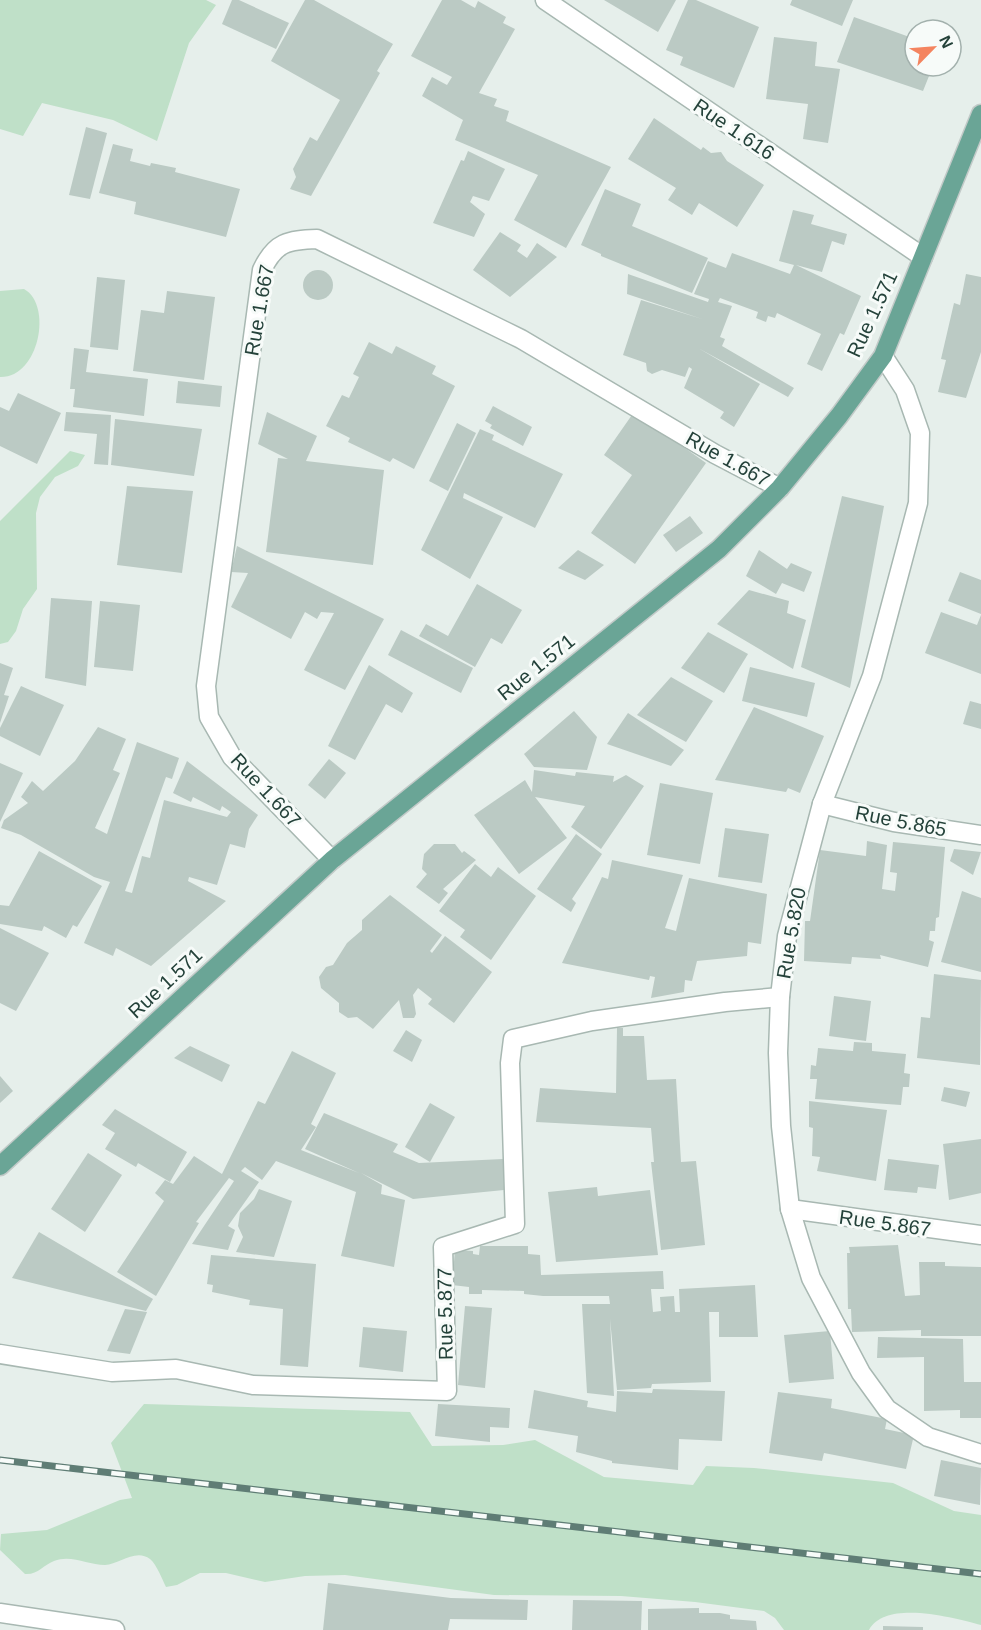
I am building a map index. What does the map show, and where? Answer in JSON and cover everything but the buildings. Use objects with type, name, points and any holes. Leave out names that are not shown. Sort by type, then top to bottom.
[{"type":"main road","name":"Rue 1.571","points":[[0,1166],[332,860],[719,549],[780,488],[839,416],[883,356],[981,114]]},
{"type":"street","name":"Rue 1.616","points":[[545,0],[922,258]]},
{"type":"street","name":"Rue 1.667","points":[[332,860],[232,757],[209,717],[206,686],[262,270],[270,252],[293,240],[317,239],[521,339],[715,454],[780,488]]},
{"type":"street","name":"Rue 5.820","points":[[883,356],[905,390],[920,433],[918,503],[872,676],[822,804],[787,936],[780,997],[778,1053],[781,1126],[790,1209],[811,1278],[822,1303],[861,1373],[887,1409],[928,1437],[981,1454]]},
{"type":"street","name":"Rue 5.865","points":[[822,804],[894,822],[981,836]]},
{"type":"street","name":"Rue 5.877","points":[[0,1354],[112,1372],[176,1369],[253,1385],[447,1391],[443,1247],[515,1224],[510,1064],[513,1039],[592,1022],[725,1002],[780,997]]},
{"type":"street","name":"Rue 5.867","points":[[790,1209],[981,1235]]},
{"type":"street","points":[[0,1613],[115,1630]]},
{"type":"green space","points":[[0,0],[206,0],[216,5],[189,43],[157,141],[113,120],[42,103],[23,136],[0,129]]},
{"type":"green space","points":[[24,289],[33,297],[38,310],[38,339],[24,366],[13,374],[0,377],[0,291]]},
{"type":"green space","points":[[70,451],[85,455],[78,466],[55,477],[40,497],[36,513],[37,589],[23,609],[16,631],[8,642],[0,644],[0,521]]},
{"type":"green space","points":[[144,1404],[410,1412],[432,1446],[503,1445],[535,1440],[604,1477],[693,1485],[706,1466],[754,1468],[893,1483],[954,1511],[981,1515],[981,1625],[938,1615],[905,1613],[890,1615],[878,1621],[869,1630],[784,1630],[775,1618],[764,1611],[695,1602],[621,1596],[494,1595],[345,1575],[305,1576],[265,1582],[226,1573],[200,1573],[177,1585],[166,1587],[153,1562],[139,1555],[105,1565],[60,1559],[33,1573],[25,1574],[0,1550],[1,1534],[47,1530],[120,1500],[132,1498],[111,1443]]},
{"type":"railway","points":[[0,1460],[981,1574]]}]
